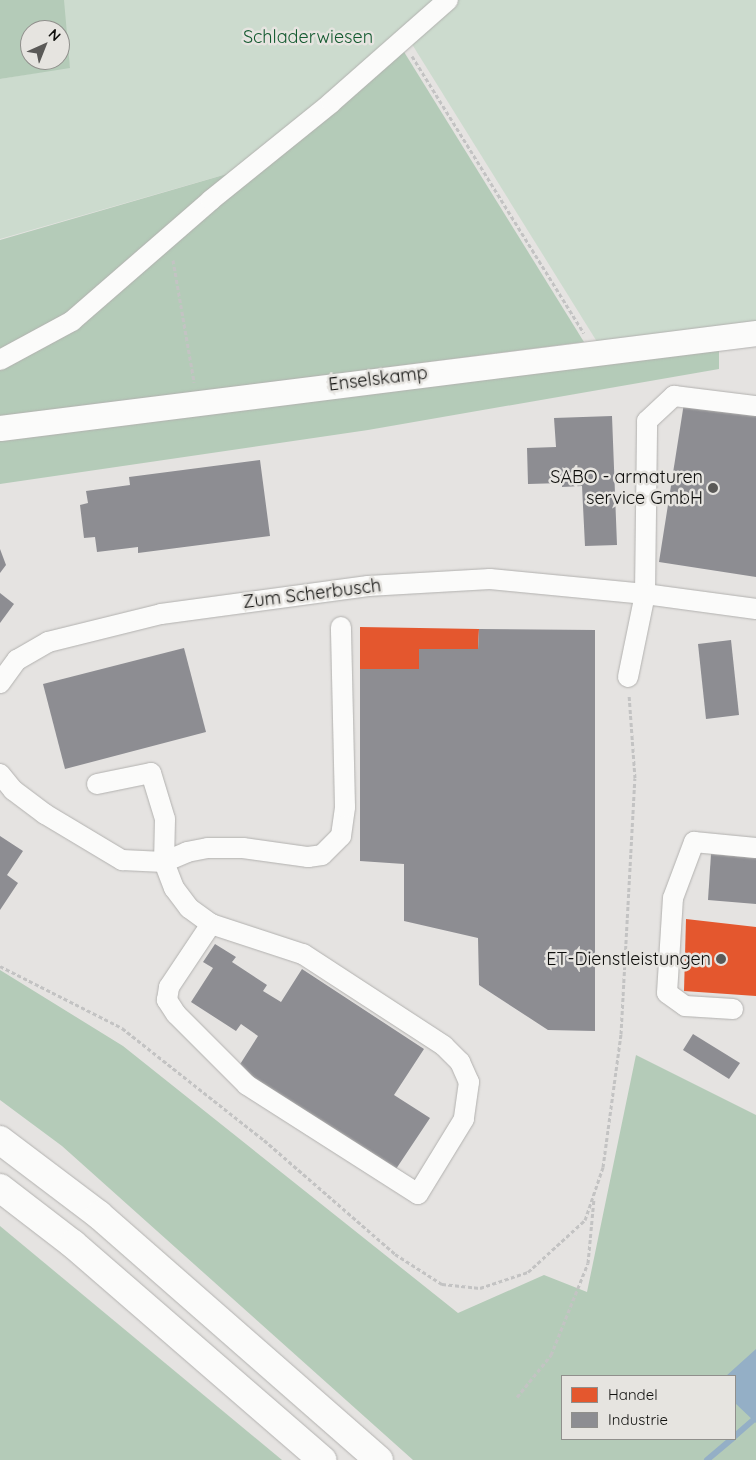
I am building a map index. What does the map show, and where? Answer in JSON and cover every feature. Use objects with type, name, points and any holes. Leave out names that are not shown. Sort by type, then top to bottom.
[{"type":"highway","points":[[0,1140],[99,1215],[379,1460]]},
{"type":"highway","points":[[0,1188],[73,1244],[322,1460]]},
{"type":"main road","name":"Enselskamp","points":[[0,428],[756,333]]},
{"type":"street","points":[[0,360],[72,321],[448,0]]},
{"type":"street","points":[[628,677],[645,594],[647,420],[674,396],[756,406]]},
{"type":"street","name":"Zum Scherbusch","points":[[0,683],[18,660],[48,642],[171,612],[368,586],[490,579],[645,594],[756,609]]},
{"type":"street","points":[[0,774],[12,790],[46,814],[122,860],[164,862],[187,852],[208,848],[243,848],[308,857],[322,855],[334,847],[341,836],[345,806],[341,627]]},
{"type":"street","points":[[97,784],[152,773],[165,820],[164,862],[179,894],[189,908],[210,924],[303,954],[444,1046],[460,1062],[469,1082],[464,1119],[418,1194],[247,1085],[176,1014],[167,1000],[169,987],[210,924]]},
{"type":"street","points":[[733,1009],[684,1006],[667,993],[673,898],[694,842],[756,848]]},
{"type":"path","points":[[402,40],[597,353]]},
{"type":"path","points":[[169,237],[197,402]]},
{"type":"path","points":[[517,1398],[551,1355],[588,1263],[594,1193]]},
{"type":"green space","name":"Schladerwiesen","points":[[0,0],[442,0],[244,169],[0,239],[0,79],[52,70],[70,70],[70,20],[20,20]]},
{"type":"green space","points":[[0,0],[64,0],[66,20],[20,20],[20,70],[57,70],[0,79]]},
{"type":"green space","points":[[456,0],[756,0],[756,325],[599,345],[410,41]]},
{"type":"green space","points":[[401,47],[584,342],[0,417],[0,368]]},
{"type":"green space","points":[[244,169],[70,316],[0,356],[0,240]]},
{"type":"green space","points":[[719,349],[719,369],[368,430],[0,484],[0,441]]},
{"type":"green space","points":[[0,970],[123,1046],[458,1313],[544,1275],[587,1292],[636,1055],[756,1115],[756,1460],[413,1460],[62,1146],[0,1100]]},
{"type":"green space","points":[[0,1226],[282,1460],[0,1460]]},
{"type":"water","points":[[756,1349],[756,1423],[736,1404],[736,1375],[727,1375]]},
{"type":"building: Handel","points":[[360,627],[479,629],[478,649],[419,649],[419,669],[360,669]]},
{"type":"building: Handel","name":"ET-Dienstleistungen","points":[[686,919],[756,927],[756,996],[684,991]]},
{"type":"building: Industrie","name":"SABO - armaturen service GmbH","points":[[684,403],[756,415],[756,577],[659,562]]},
{"type":"building: Industrie","points":[[612,416],[617,545],[585,546],[582,486],[562,487],[562,483],[528,484],[527,448],[556,447],[554,418]]},
{"type":"building: Industrie","points":[[260,460],[270,536],[138,553],[138,547],[97,552],[95,537],[84,538],[80,505],[88,503],[86,491],[130,485],[129,477]]},
{"type":"building: Industrie","points":[[0,549],[6,565],[0,573]]},
{"type":"building: Industrie","points":[[0,593],[14,604],[0,623]]},
{"type":"building: Industrie","points":[[479,629],[595,630],[595,1031],[548,1030],[479,985],[478,938],[404,921],[404,864],[360,861],[360,669],[419,669],[419,649],[478,649]]},
{"type":"building: Industrie","points":[[731,640],[739,715],[706,719],[698,644]]},
{"type":"building: Industrie","points":[[184,648],[206,732],[65,769],[43,684]]},
{"type":"building: Industrie","points":[[0,836],[23,851],[7,875],[18,883],[0,910]]},
{"type":"building: Industrie","points":[[711,854],[756,858],[756,904],[708,900]]},
{"type":"building: Industrie","points":[[215,944],[236,957],[232,962],[267,985],[263,991],[281,1002],[302,969],[424,1049],[394,1095],[430,1118],[394,1172],[237,1069],[258,1036],[241,1024],[236,1031],[191,1002],[213,968],[203,962]]},
{"type":"building: Industrie","points":[[693,1034],[740,1063],[729,1079],[683,1050]]},
{"type":"waterway","points":[[736,1435],[756,1418]]},
{"type":"waterway","points":[[707,1460],[731,1440]]},
{"type":"place","name":"SABO - armaturen service GmbH","points":[[713,488]]},
{"type":"place","name":"ET-Dienstleistungen","points":[[721,959]]}]
